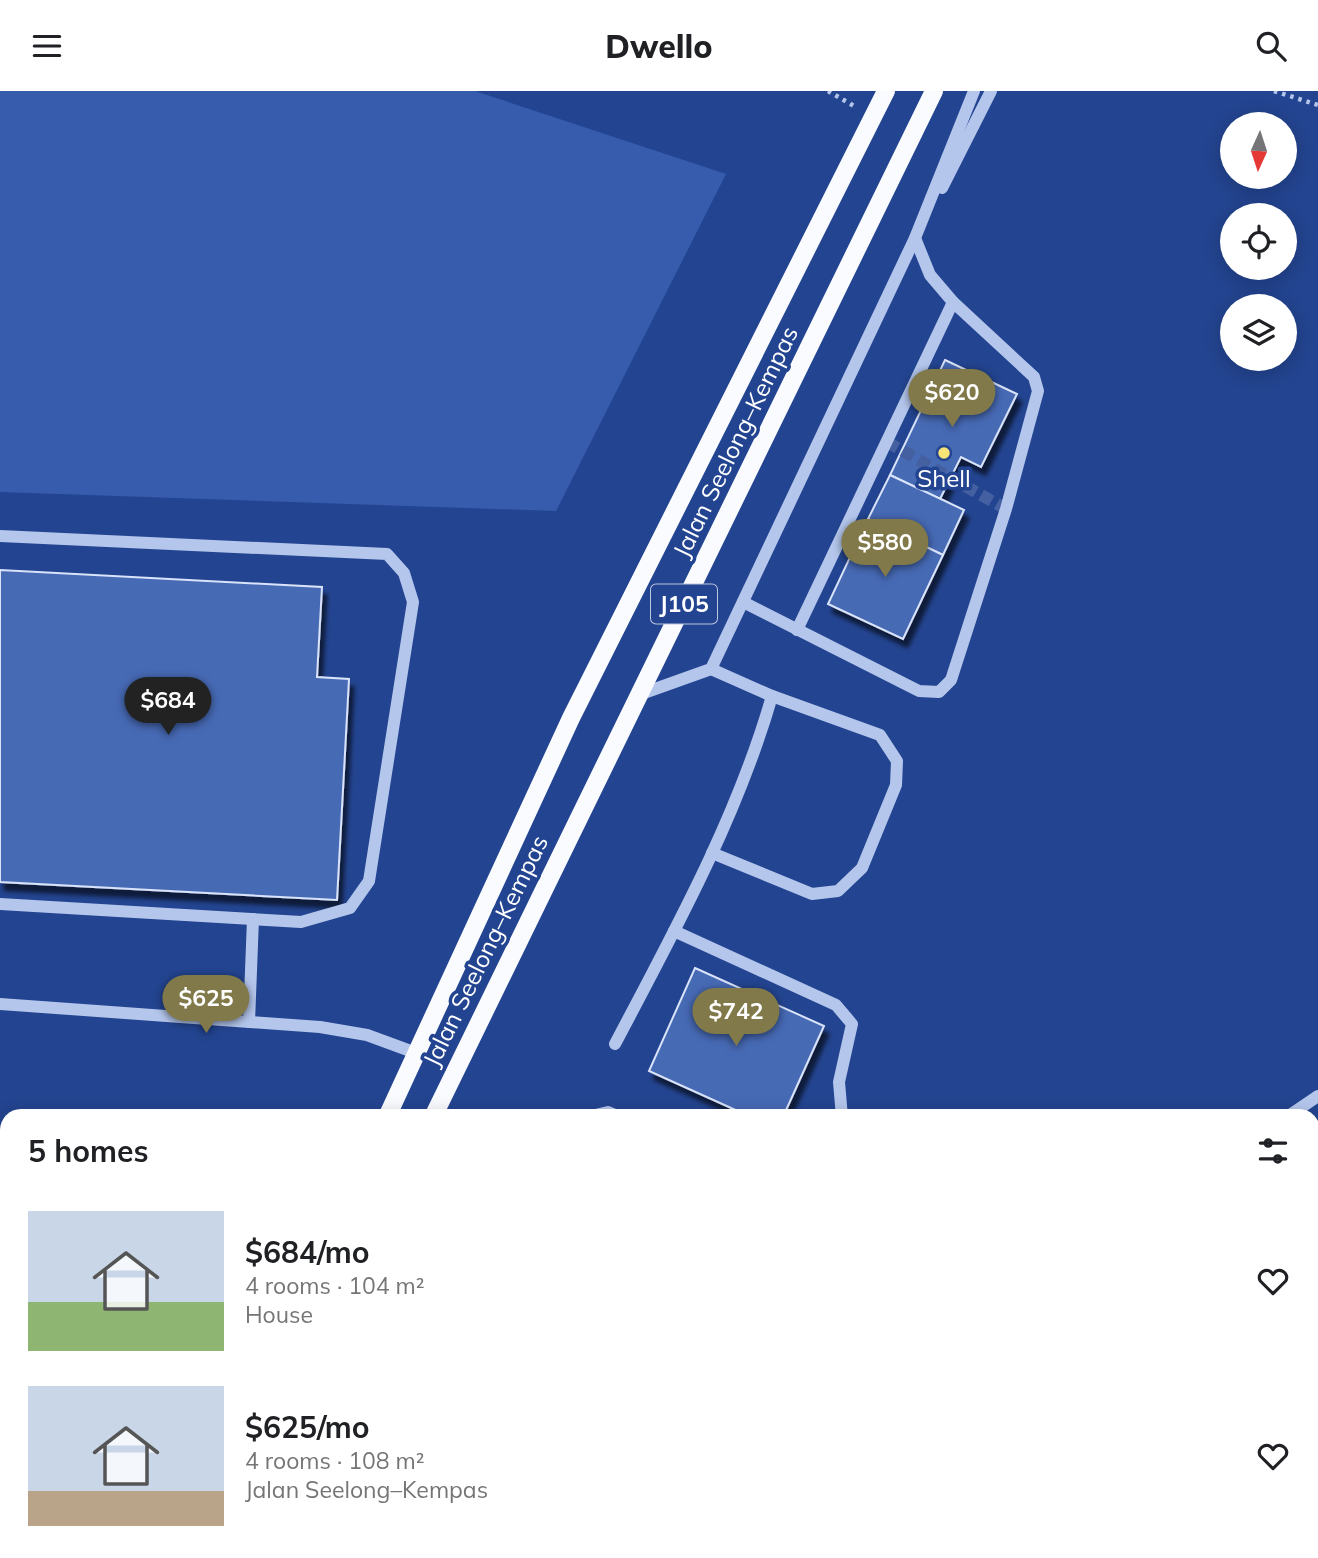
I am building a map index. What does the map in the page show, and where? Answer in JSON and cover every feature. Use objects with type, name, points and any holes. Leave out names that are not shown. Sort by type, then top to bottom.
[{"type":"main road","name":"Jalan Seelong–Kempas","points":[[391,1109],[571,718],[886,91]]},
{"type":"main road","name":"Jalan Seelong–Kempas","points":[[437,1109],[934,91]]},
{"type":"street","points":[[743,601],[919,691],[939,692],[951,680],[1006,509],[1038,391],[1034,377],[953,302],[930,275],[915,238],[974,91]]},
{"type":"street","points":[[711,669],[915,238],[992,91]]},
{"type":"street","points":[[797,630],[953,302]]},
{"type":"street","points":[[0,536],[387,554],[404,573],[413,602],[369,881],[351,908],[301,922],[0,904]]},
{"type":"street","points":[[641,694],[711,669],[772,696],[880,736],[897,761],[895,785],[862,868],[838,891],[812,894],[712,853]]},
{"type":"street","points":[[615,1044],[712,853],[758,743],[772,696]]},
{"type":"street","points":[[249,1022],[253,919]]},
{"type":"street","points":[[674,931],[836,1005],[852,1024],[839,1082],[841,1109]]},
{"type":"street","points":[[0,1004],[320,1027],[367,1035],[416,1053]]},
{"type":"street","points":[[1299,1109],[1318,1096]]},
{"type":"path","points":[[1274,91],[1318,105]]},
{"type":"shaded area","points":[[0,91],[475,91],[726,174],[556,511],[0,492]]},
{"type":"building","points":[[945,360],[1017,394],[981,467],[961,457],[940,499],[890,475]]},
{"type":"building","points":[[890,475],[964,510],[943,555],[868,519]]},
{"type":"building","points":[[868,519],[943,555],[903,639],[828,604]]},
{"type":"building","points":[[0,570],[322,587],[317,677],[349,679],[337,900],[0,882]]},
{"type":"building","points":[[695,968],[824,1026],[787,1109],[733,1109],[649,1071]]},
{"type":"tunnel","points":[[887,442],[1006,509]]},
{"type":"place","name":"Shell","points":[[944,453]]}]
